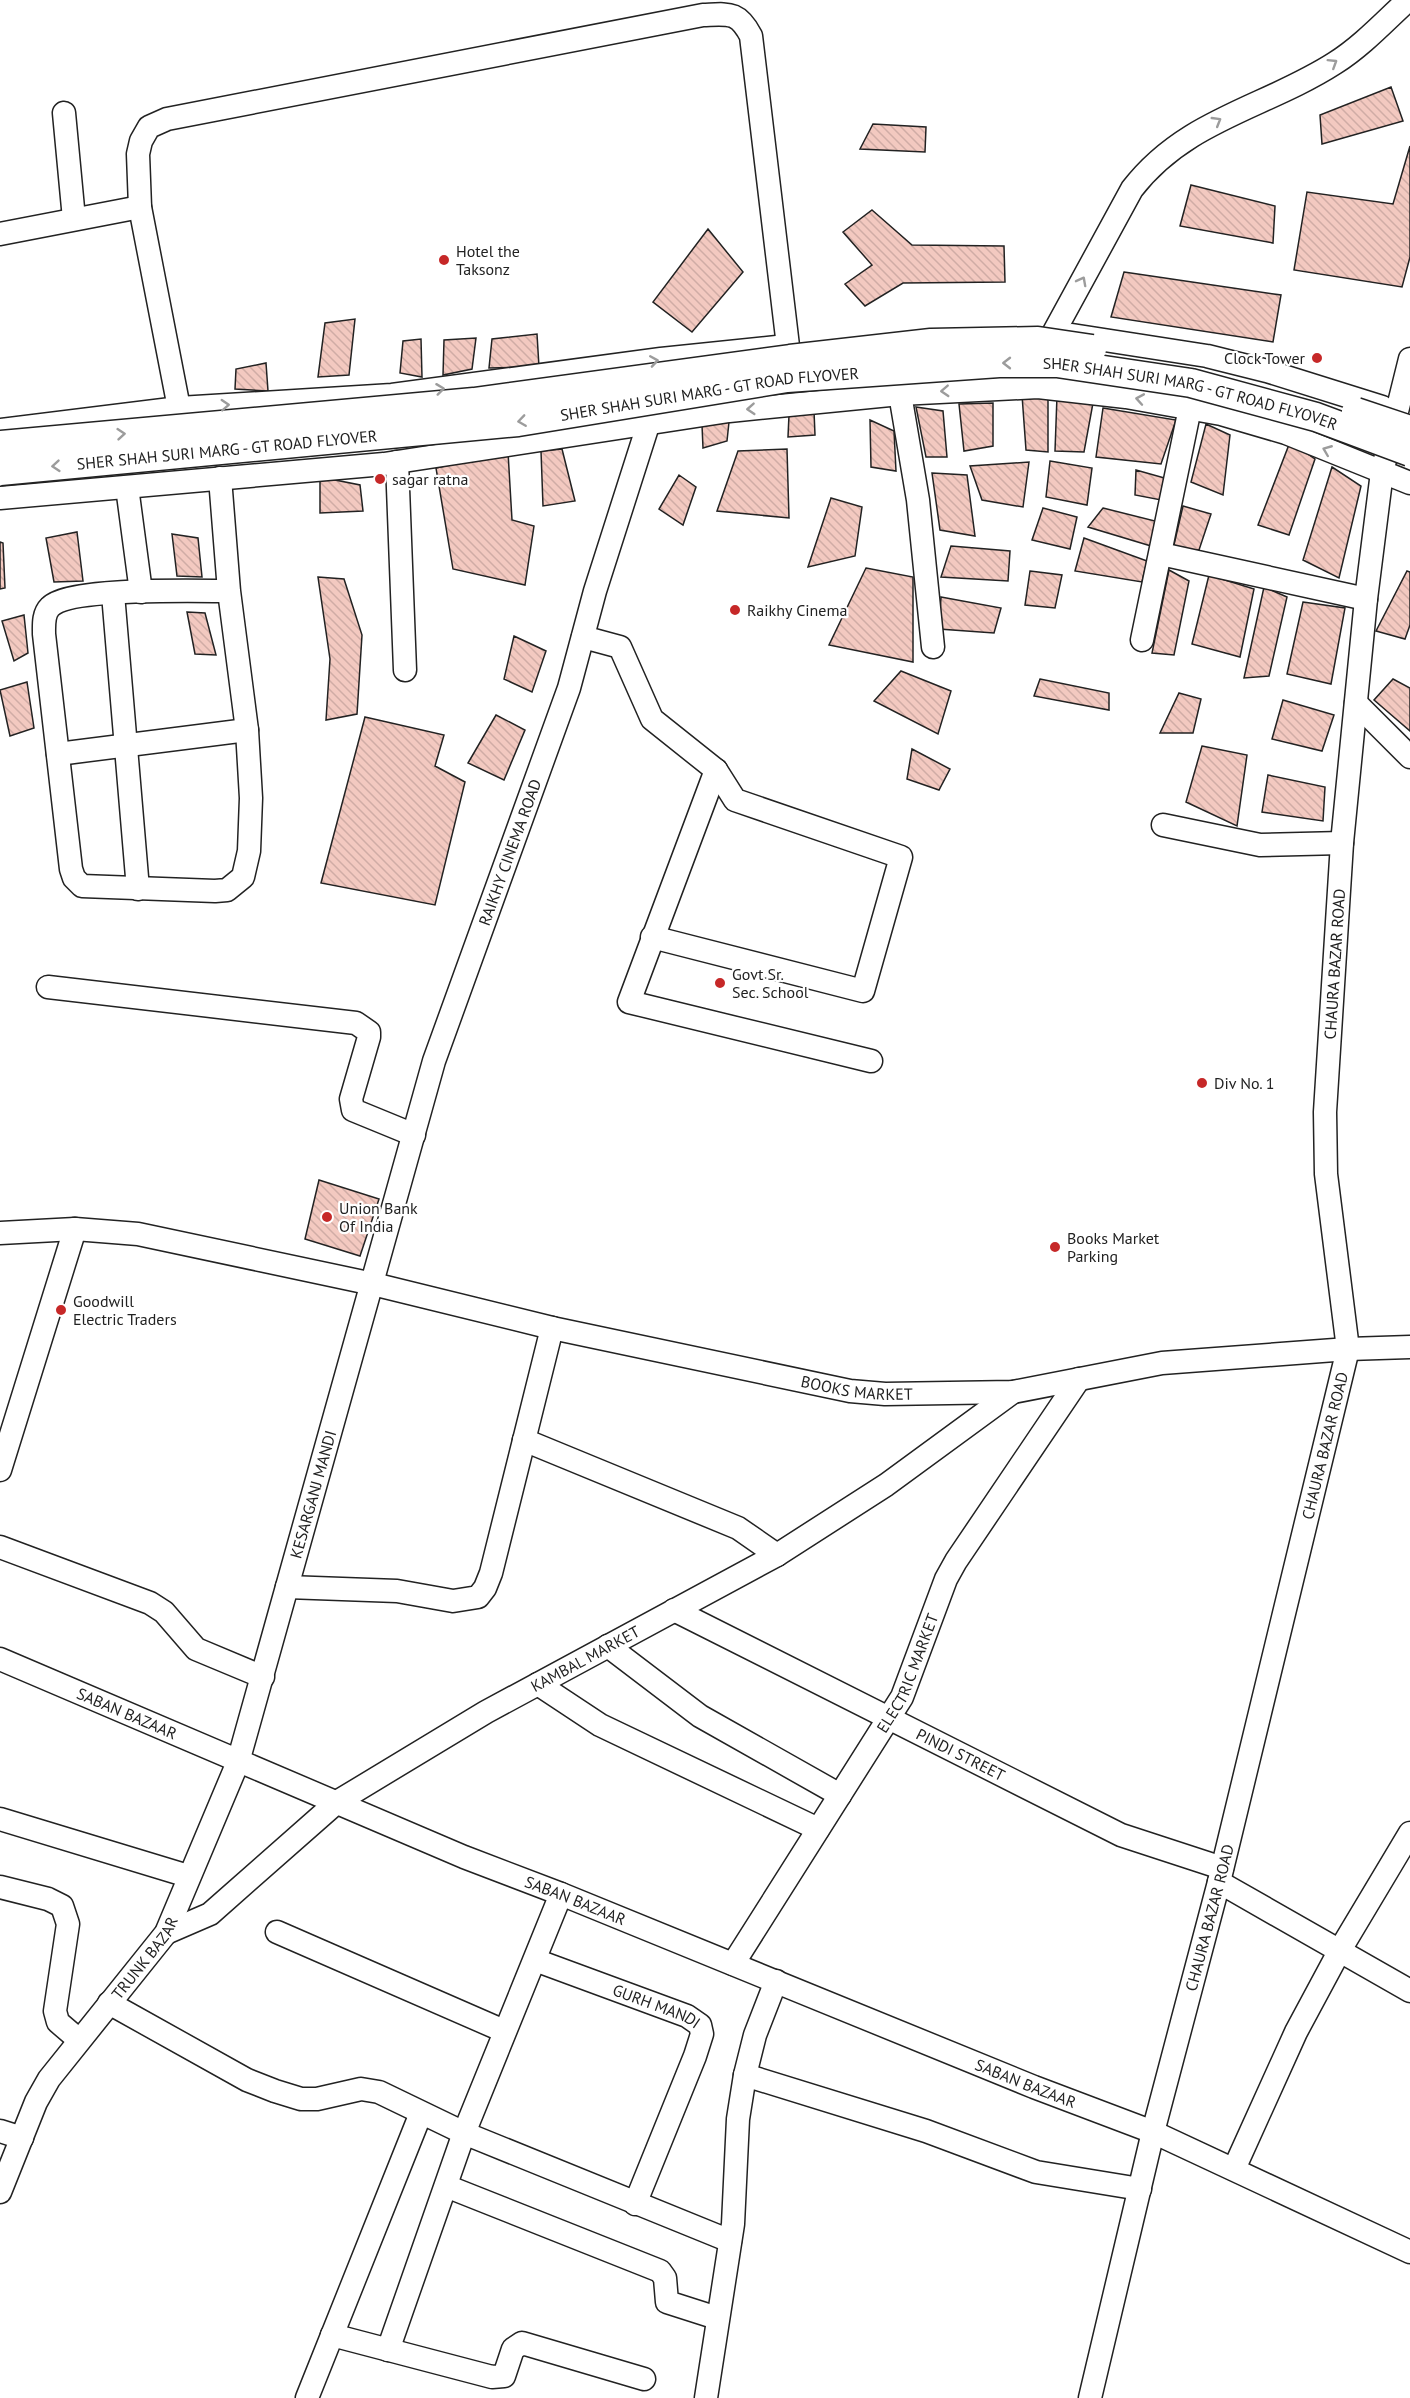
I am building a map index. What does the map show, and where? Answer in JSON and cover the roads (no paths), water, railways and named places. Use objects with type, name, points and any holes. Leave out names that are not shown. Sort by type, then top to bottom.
[{"type":"main road","name":"SHER SHAH SURI MARG - GT ROAD FLYOVER","points":[[0,446],[474,402],[868,349],[931,343],[1038,341],[1204,366],[1406,420]]},
{"type":"main road","name":"SHER SHAH SURI MARG - GT ROAD FLYOVER","points":[[0,471],[518,422],[787,378],[999,363],[1057,363],[1191,383],[1316,417],[1410,452]]},
{"type":"street","points":[[1038,387],[1054,332],[1132,189],[1144,173],[1167,151],[1229,113],[1282,91],[1336,62],[1408,0]]},
{"type":"street","points":[[179,408],[140,207],[138,154],[141,141],[149,127],[167,119],[703,15],[729,14],[743,20],[751,36],[788,346]]},
{"type":"street","points":[[64,113],[74,219]]},
{"type":"street","points":[[0,234],[140,207]]},
{"type":"street","points":[[0,430],[179,408],[392,395],[661,359],[788,346],[1019,328],[1207,356],[1267,371],[1406,420]]},
{"type":"street","name":"CHAURA BAZAR ROAD","points":[[1090,2398],[1348,1348],[1326,1174],[1325,1112],[1342,843],[1366,599],[1382,472],[1406,420],[1410,359]]},
{"type":"street","points":[[0,498],[398,462],[729,411],[900,394],[1038,387],[1126,397],[1221,414],[1286,433],[1410,483]]},
{"type":"street","points":[[900,394],[918,500],[933,647]]},
{"type":"street","points":[[1142,640],[1190,408]]},
{"type":"street","name":"RAIKHY CINEMA ROAD","points":[[373,1284],[434,1061],[544,761],[648,422]]},
{"type":"street","points":[[398,462],[405,670]]},
{"type":"street","points":[[220,478],[229,591],[247,730],[250,830],[249,851],[243,877],[227,890],[82,886],[74,878],[58,754],[44,634],[44,618],[49,607],[68,598],[141,592],[229,591]]},
{"type":"street","points":[[126,487],[141,592]]},
{"type":"street","points":[[1161,555],[1366,599]]},
{"type":"street","points":[[114,594],[138,889]]},
{"type":"street","points":[[583,637],[620,648],[652,718],[716,770],[735,800],[901,857],[863,991],[652,937]]},
{"type":"street","points":[[1356,704],[1410,757]]},
{"type":"street","points":[[58,754],[247,730]]},
{"type":"street","points":[[716,770],[629,1002],[871,1061]]},
{"type":"street","points":[[1163,825],[1260,845],[1342,843]]},
{"type":"street","points":[[48,987],[356,1023],[369,1032],[369,1037],[351,1100],[353,1110],[414,1134]]},
{"type":"street","points":[[0,1470],[75,1229]]},
{"type":"street","name":"BOOKS MARKET","points":[[0,1233],[75,1229],[138,1234],[373,1284],[552,1328],[850,1391],[885,1394],[1013,1392],[1162,1363],[1348,1348],[1410,1347]]},
{"type":"street","name":"KESARGANJ MANDI","points":[[255,1705],[373,1284]]},
{"type":"street","points":[[287,1587],[397,1592],[453,1600],[478,1597],[485,1588],[491,1573],[552,1328]]},
{"type":"street","name":"ELECTRIC MARKET","points":[[733,1964],[890,1719],[915,1668],[946,1580],[956,1561],[1080,1379]]},
{"type":"street","name":"KAMBAL MARKET","points":[[166,1933],[210,1914],[337,1802],[538,1684],[777,1555],[886,1485],[1013,1392]]},
{"type":"street","points":[[524,1440],[738,1528],[777,1555]]},
{"type":"street","points":[[0,1547],[150,1604],[170,1618],[196,1649],[263,1677]]},
{"type":"street","name":"PINDI STREET","points":[[674,1610],[1121,1834],[1220,1875],[1410,1991]]},
{"type":"street","points":[[608,1646],[700,1716],[840,1795]]},
{"type":"street","name":"SABAN BAZAAR","points":[[0,1659],[464,1857],[561,1894],[1034,2087],[1154,2132],[1410,2252]]},
{"type":"street","points":[[538,1684],[600,1725],[818,1829]]},
{"type":"street","name":"TRUNK BAZAR","points":[[0,2192],[40,2094],[79,2040],[166,1933],[188,1876],[238,1762],[255,1705]]},
{"type":"street","points":[[0,1819],[188,1876]]},
{"type":"street","points":[[1234,2169],[1278,2069],[1340,1950],[1410,1833]]},
{"type":"street","points":[[0,1887],[48,1899],[62,1906],[68,1924],[55,2011],[58,2022],[79,2040]]},
{"type":"street","points":[[388,2350],[464,2133],[561,1894]]},
{"type":"street","points":[[277,1932],[504,2031]]},
{"type":"street","name":"GURH MANDI","points":[[536,1960],[687,2016],[700,2025],[702,2034],[695,2056],[635,2204]]},
{"type":"street","points":[[706,2398],[730,2241],[738,2119],[745,2075],[755,2035],[776,1981]]},
{"type":"street","points":[[109,2003],[247,2080],[275,2091],[301,2099],[317,2099],[361,2089],[371,2090],[464,2133],[730,2241]]},
{"type":"street","points":[[745,2075],[926,2131],[1036,2172],[1140,2189]]},
{"type":"street","points":[[307,2398],[421,2114]]},
{"type":"street","points":[[0,2131],[22,2138]]},
{"type":"street","points":[[446,2186],[660,2271],[665,2278],[668,2302],[717,2318]]},
{"type":"street","points":[[333,2335],[499,2378],[508,2370],[513,2349],[522,2343],[644,2379]]},
{"type":"place","name":"Hotel the Taksonz","points":[[444,260]]},
{"type":"place","name":"Clock Tower","points":[[1317,358]]},
{"type":"place","name":"sagar ratna","points":[[380,479]]},
{"type":"place","name":"Raikhy Cinema","points":[[735,610]]},
{"type":"place","name":"Govt Sr. Sec. School","points":[[720,983]]},
{"type":"place","name":"Div No. 1","points":[[1202,1083]]},
{"type":"place","name":"Union Bank Of India","points":[[327,1217]]},
{"type":"place","name":"Books Market Parking","points":[[1055,1247]]},
{"type":"place","name":"Goodwill Electric Traders","points":[[61,1310]]}]
